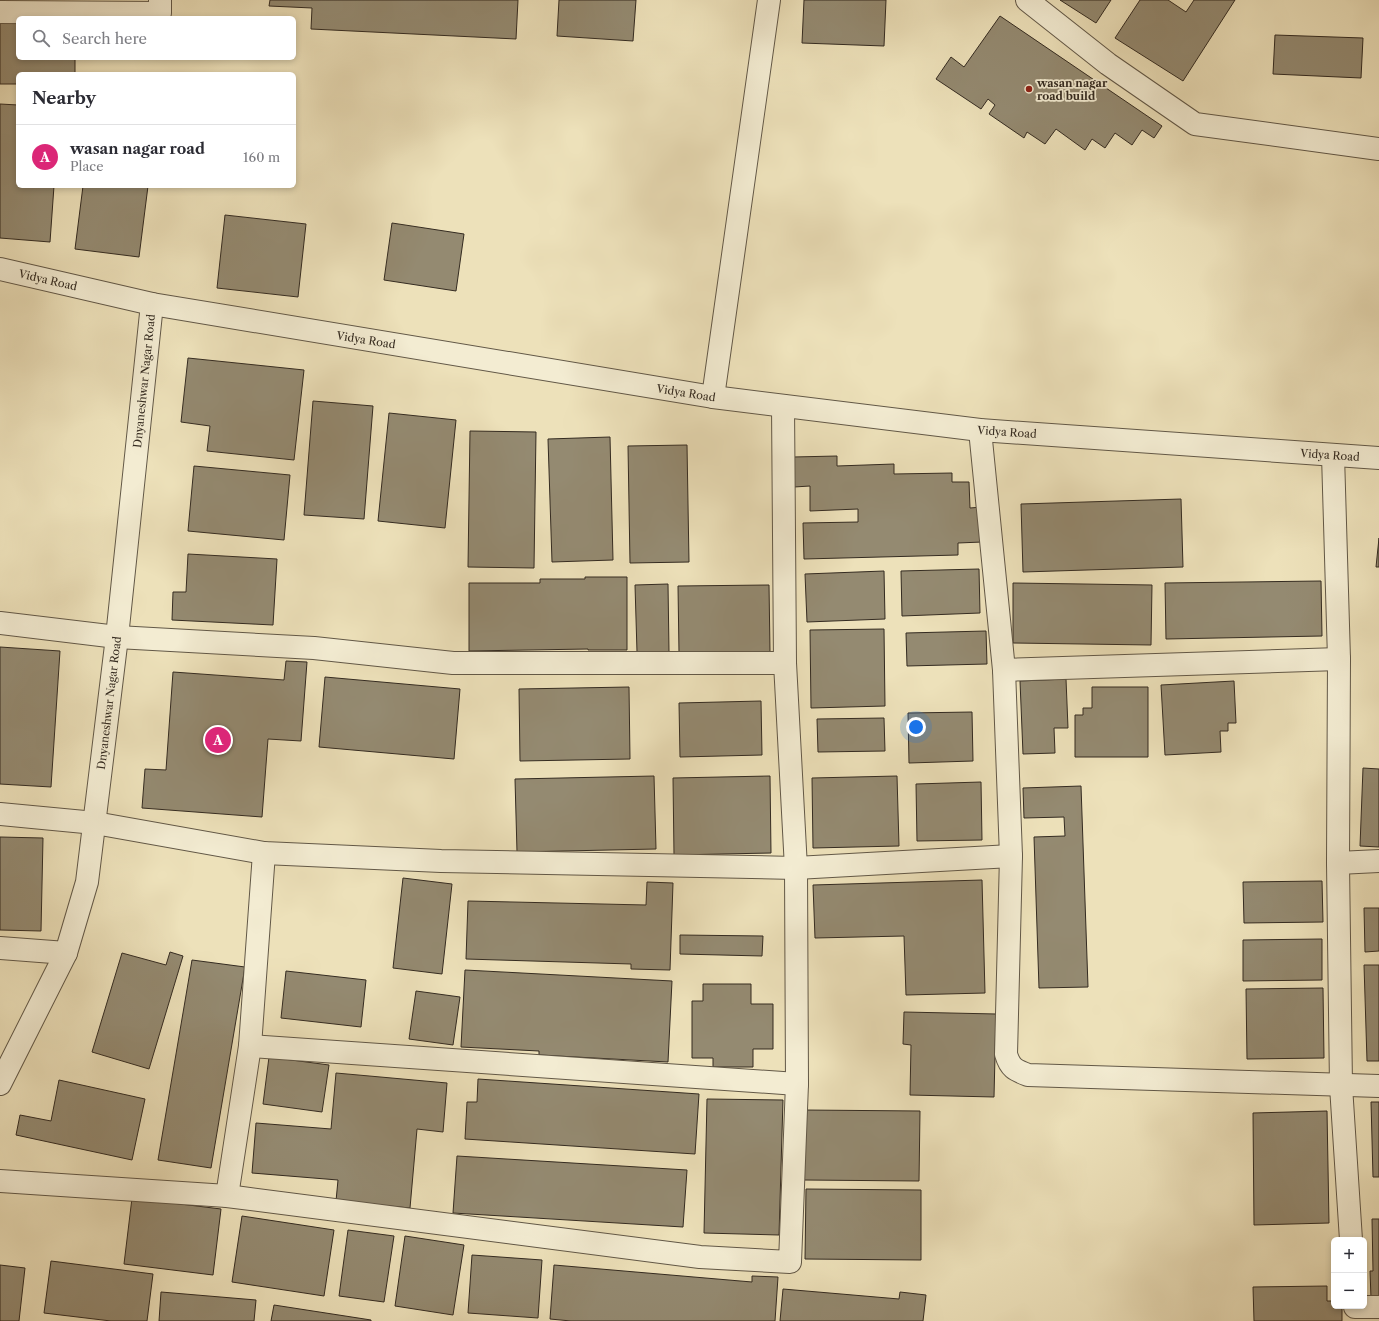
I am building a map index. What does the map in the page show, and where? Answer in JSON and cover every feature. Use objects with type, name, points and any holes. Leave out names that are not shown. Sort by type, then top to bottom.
[{"type":"street","points":[[713,397],[769,0]]},
{"type":"street","points":[[1027,0],[1108,64],[1195,124],[1379,149]]},
{"type":"street","points":[[0,12],[164,4]]},
{"type":"street","name":"Vidya Road","points":[[0,269],[152,304],[713,397],[980,430],[1379,458]]},
{"type":"street","name":"Dnyaneshwar Nagar Road","points":[[0,1084],[66,953],[87,882],[117,637],[152,304]]},
{"type":"street","points":[[0,1181],[227,1196],[700,1257],[790,1262],[797,1084],[796,868],[785,663],[783,406]]},
{"type":"street","points":[[980,430],[1004,670],[1011,856],[1006,1054],[1008,1063],[1016,1070],[1028,1074],[1341,1086],[1379,1086]]},
{"type":"street","points":[[1334,455],[1339,659],[1338,863],[1341,1086],[1351,1237]]},
{"type":"street","points":[[0,623],[117,637],[314,648],[453,663],[785,663]]},
{"type":"street","points":[[1004,670],[1339,659]]},
{"type":"street","points":[[0,814],[95,823],[264,853],[441,861],[796,868],[1011,856]]},
{"type":"street","points":[[227,1196],[250,1046],[264,853]]},
{"type":"street","points":[[1338,863],[1379,861]]},
{"type":"street","points":[[0,948],[66,953]]},
{"type":"street","points":[[250,1046],[797,1084]]},
{"type":"street","points":[[1355,1311],[1379,1307]]},
{"type":"building","points":[[270,0],[518,0],[516,39],[311,29],[312,8],[269,6]]},
{"type":"building","points":[[559,0],[636,0],[633,41],[557,36]]},
{"type":"building","points":[[804,0],[886,0],[884,46],[802,43]]},
{"type":"building","points":[[1060,0],[1111,0],[1096,23]]},
{"type":"building","points":[[1140,0],[1168,0],[1186,12],[1194,0],[1235,0],[1183,81],[1115,38]]},
{"type":"building","name":"wasan nagar road build","points":[[1000,16],[1162,126],[1154,138],[1142,130],[1132,145],[1115,133],[1105,148],[1092,139],[1085,150],[1056,129],[1045,144],[1027,132],[1024,138],[989,114],[995,105],[988,99],[981,109],[936,79],[951,57],[964,67]]},
{"type":"building","points":[[0,21],[16,22],[16,60],[75,60],[75,72],[16,72],[16,84],[0,84]]},
{"type":"building","points":[[1275,35],[1363,38],[1361,78],[1273,74]]},
{"type":"building","points":[[0,104],[16,105],[16,188],[54,188],[50,242],[0,238]]},
{"type":"building","points":[[83,188],[148,188],[139,257],[75,249]]},
{"type":"building","points":[[225,215],[306,224],[298,297],[217,288]]},
{"type":"building","points":[[392,223],[464,234],[456,291],[384,280]]},
{"type":"building","points":[[188,358],[304,370],[294,460],[207,451],[210,426],[181,422]]},
{"type":"building","points":[[313,401],[373,406],[364,519],[304,515]]},
{"type":"building","points":[[389,413],[456,420],[445,528],[378,521]]},
{"type":"building","points":[[470,431],[536,432],[534,568],[468,567]]},
{"type":"building","points":[[610,437],[613,560],[552,562],[548,439]]},
{"type":"building","points":[[687,445],[689,562],[630,563],[628,446]]},
{"type":"building","points":[[837,456],[837,466],[894,464],[894,474],[952,473],[952,482],[969,482],[970,508],[982,507],[982,542],[958,543],[958,555],[804,559],[803,523],[858,522],[858,509],[810,511],[810,486],[794,487],[793,457]]},
{"type":"building","points":[[194,466],[290,475],[284,540],[188,531]]},
{"type":"building","points":[[1181,499],[1183,567],[1023,572],[1021,504]]},
{"type":"building","points":[[1379,538],[1379,567],[1376,567]]},
{"type":"building","points":[[188,554],[277,559],[273,625],[172,620],[173,592],[186,592]]},
{"type":"building","points":[[979,569],[980,613],[902,616],[901,571]]},
{"type":"building","points":[[884,571],[885,619],[807,622],[805,574]]},
{"type":"building","points":[[585,577],[627,577],[627,650],[588,649],[469,651],[469,583],[540,583],[540,579],[585,579]]},
{"type":"building","points":[[1321,581],[1322,636],[1166,639],[1165,583]]},
{"type":"building","points":[[1013,583],[1152,585],[1151,645],[1013,643]]},
{"type":"building","points":[[668,584],[669,652],[637,652],[635,585]]},
{"type":"building","points":[[769,585],[770,652],[679,653],[678,586]]},
{"type":"building","points":[[884,629],[885,706],[811,708],[810,630]]},
{"type":"building","points":[[986,631],[987,664],[907,666],[906,633]]},
{"type":"building","points":[[0,647],[60,651],[51,787],[0,784]]},
{"type":"building","points":[[286,661],[307,662],[301,741],[268,739],[262,817],[142,808],[145,769],[166,770],[173,672],[284,680]]},
{"type":"building","points":[[325,677],[460,689],[454,759],[319,747]]},
{"type":"building","points":[[1066,679],[1068,728],[1054,728],[1055,753],[1023,754],[1020,681]]},
{"type":"building","points":[[1234,681],[1236,723],[1228,723],[1228,731],[1220,731],[1221,752],[1165,755],[1161,685]]},
{"type":"building","points":[[629,687],[630,759],[520,761],[519,689]]},
{"type":"building","points":[[1092,687],[1148,687],[1148,757],[1075,757],[1075,715],[1083,715],[1083,708],[1092,708]]},
{"type":"building","points":[[761,701],[762,755],[680,757],[679,703]]},
{"type":"building","points":[[972,712],[973,761],[909,763],[908,713]]},
{"type":"building","points":[[884,718],[885,751],[818,752],[817,719]]},
{"type":"building","points":[[1363,768],[1379,769],[1379,847],[1360,846]]},
{"type":"building","points":[[654,776],[656,849],[517,852],[515,779]]},
{"type":"building","points":[[770,776],[771,853],[674,855],[673,778]]},
{"type":"building","points":[[897,776],[899,846],[813,848],[812,778]]},
{"type":"building","points":[[981,782],[982,840],[917,841],[916,784]]},
{"type":"building","points":[[1081,786],[1088,987],[1039,988],[1034,837],[1065,836],[1064,817],[1024,818],[1023,788]]},
{"type":"building","points":[[0,837],[43,838],[41,931],[0,930]]},
{"type":"building","points":[[403,878],[452,884],[442,974],[393,968]]},
{"type":"building","points":[[982,880],[985,993],[906,995],[904,936],[815,938],[813,885]]},
{"type":"building","points":[[1322,881],[1323,922],[1244,923],[1243,882]]},
{"type":"building","points":[[647,882],[673,883],[670,970],[631,969],[631,964],[466,959],[468,901],[646,905]]},
{"type":"building","points":[[1364,908],[1379,908],[1379,951],[1365,952]]},
{"type":"building","points":[[680,935],[763,936],[762,956],[680,954]]},
{"type":"building","points":[[1322,939],[1322,980],[1243,981],[1243,940]]},
{"type":"building","points":[[170,952],[183,956],[149,1069],[92,1052],[122,953],[166,965]]},
{"type":"building","points":[[192,960],[245,967],[211,1168],[158,1160]]},
{"type":"building","points":[[1364,965],[1379,965],[1379,1061],[1367,1061]]},
{"type":"building","points":[[465,970],[672,981],[668,1062],[539,1055],[539,1051],[461,1047]]},
{"type":"building","points":[[286,971],[366,980],[361,1027],[281,1018]]},
{"type":"building","points":[[703,984],[751,984],[751,1004],[773,1004],[773,1049],[753,1049],[753,1067],[713,1067],[713,1058],[692,1058],[692,1001],[703,1001]]},
{"type":"building","points":[[1323,988],[1324,1058],[1247,1059],[1246,989]]},
{"type":"building","points":[[416,991],[460,997],[453,1045],[409,1039]]},
{"type":"building","points":[[904,1012],[996,1014],[994,1097],[910,1095],[911,1045],[903,1044]]},
{"type":"building","points":[[269,1057],[329,1065],[322,1112],[263,1104]]},
{"type":"building","points":[[336,1073],[447,1083],[443,1132],[417,1129],[410,1208],[336,1201],[338,1180],[252,1173],[256,1123],[331,1129]]},
{"type":"building","points":[[478,1079],[699,1094],[695,1154],[465,1139],[467,1102],[477,1102]]},
{"type":"building","points":[[59,1080],[145,1099],[132,1160],[16,1135],[20,1115],[51,1121]]},
{"type":"building","points":[[707,1099],[783,1100],[779,1235],[704,1233]]},
{"type":"building","points":[[1371,1102],[1379,1102],[1379,1177],[1373,1177]]},
{"type":"building","points":[[804,1110],[920,1111],[919,1181],[804,1180]]},
{"type":"building","points":[[1327,1111],[1329,1223],[1254,1225],[1253,1113]]},
{"type":"building","points":[[457,1156],[687,1170],[683,1227],[453,1213]]},
{"type":"building","points":[[806,1189],[921,1190],[921,1260],[805,1259]]},
{"type":"building","points":[[132,1198],[221,1209],[213,1275],[124,1264]]},
{"type":"building","points":[[242,1216],[334,1230],[324,1296],[232,1282]]},
{"type":"building","points":[[1372,1219],[1379,1219],[1379,1297],[1371,1298],[1370,1271],[1373,1271]]},
{"type":"building","points":[[348,1230],[394,1236],[384,1302],[339,1296]]},
{"type":"building","points":[[405,1236],[464,1245],[453,1315],[395,1306]]},
{"type":"building","points":[[472,1255],[542,1260],[538,1318],[468,1313]]},
{"type":"building","points":[[51,1261],[153,1274],[147,1321],[111,1321],[44,1313]]},
{"type":"building","points":[[0,1265],[25,1268],[19,1321],[0,1321]]},
{"type":"building","points":[[554,1265],[752,1282],[752,1276],[778,1277],[775,1321],[571,1321],[550,1319]]},
{"type":"building","points":[[1327,1286],[1327,1301],[1331,1301],[1331,1309],[1342,1309],[1342,1321],[1254,1321],[1253,1287]]},
{"type":"building","points":[[783,1289],[899,1299],[900,1292],[926,1295],[923,1321],[780,1321]]},
{"type":"building","points":[[161,1292],[256,1300],[254,1321],[159,1321]]},
{"type":"building","points":[[274,1305],[371,1320],[371,1321],[271,1321]]},
{"type":"place","name":"wasan nagar road build","points":[[1029,89]]},
{"type":"place","name":"wasan nagar road","points":[[218,740]]}]
